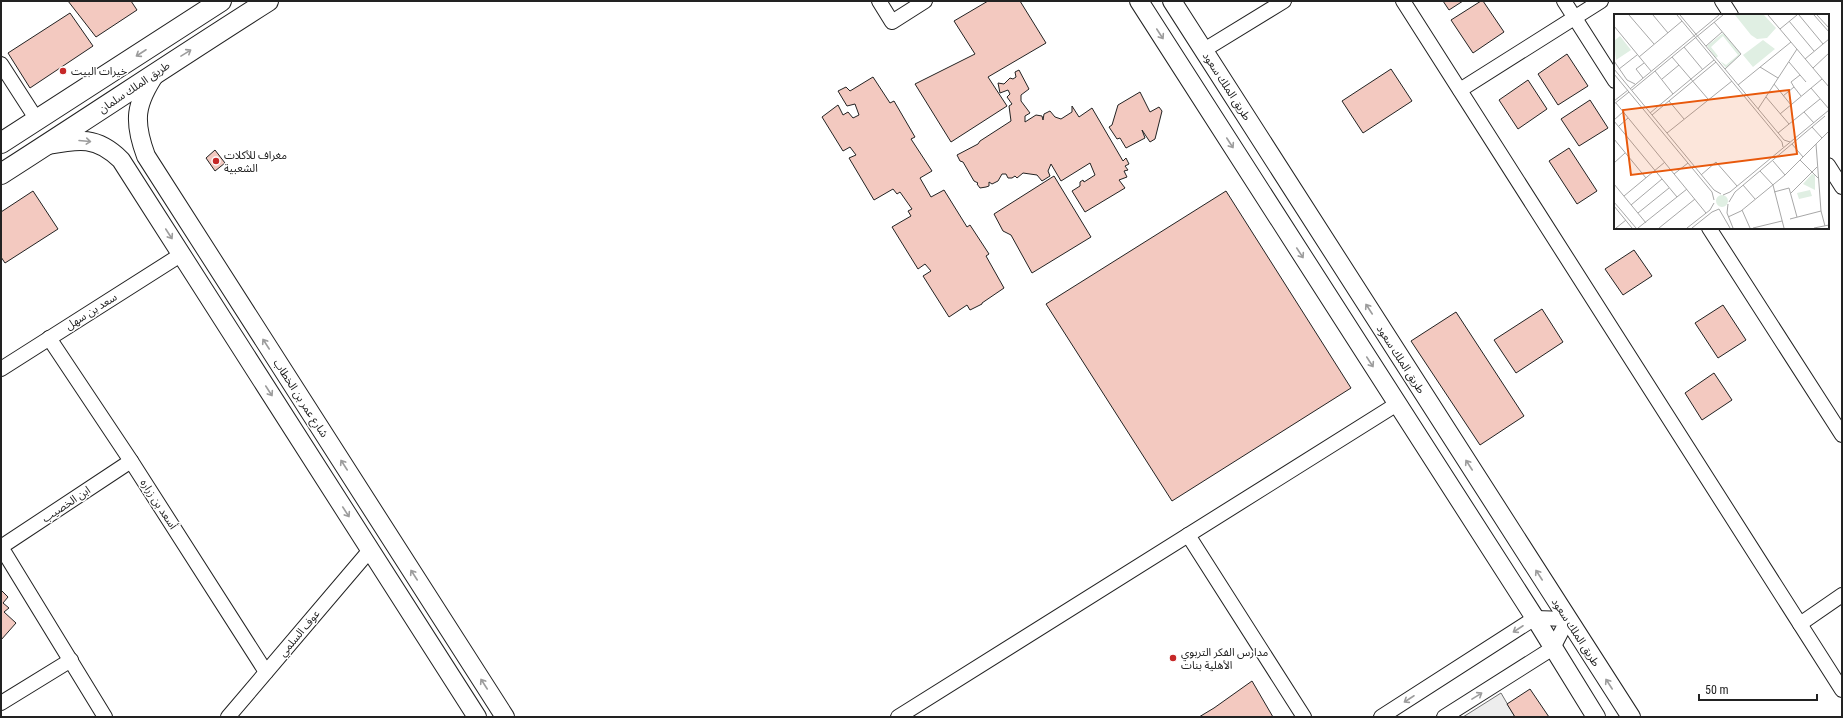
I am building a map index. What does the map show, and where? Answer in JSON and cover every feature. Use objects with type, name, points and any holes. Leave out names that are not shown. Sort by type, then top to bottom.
[{"type":"main road","points":[[1,143],[221,1]]},
{"type":"main road","name":"طريق الملك سلمان","points":[[1,174],[157,71],[268,1]]},
{"type":"street","points":[[879,1],[892,22],[925,1]]},
{"type":"street","points":[[1139,1],[1596,717]]},
{"type":"street","name":"طريق الملك سعود","points":[[1172,1],[1630,717]]},
{"type":"street","points":[[1204,50],[1284,1]]},
{"type":"street","points":[[1403,1],[1842,690]]},
{"type":"street","points":[[1564,1],[1614,79]]},
{"type":"street","points":[[1460,90],[1601,1]]},
{"type":"street","points":[[1722,1],[1730,14]]},
{"type":"street","points":[[1,64],[37,120]]},
{"type":"street","name":"شارع عمر بن الخطاب","points":[[157,71],[147,87],[138,112],[137,124],[146,156],[505,717]]},
{"type":"street","name":"شارع عمر بن الخطاب","points":[[47,145],[71,140],[87,140],[100,144],[112,151],[127,170],[477,717]]},
{"type":"street","points":[[1829,167],[1842,187]]},
{"type":"street","points":[[1710,229],[1842,435]]},
{"type":"street","name":"سعد بن سهل","points":[[1,369],[182,254]]},
{"type":"street","name":"أسعد بن زراره","points":[[49,338],[131,461],[266,672]]},
{"type":"street","points":[[898,717],[1397,404]]},
{"type":"street","name":"ابن الخصيب","points":[[1,547],[131,461]]},
{"type":"street","points":[[1188,535],[1304,717]]},
{"type":"street","points":[[1,547],[106,717]]},
{"type":"street","name":"عوف السلمي","points":[[228,717],[370,550]]},
{"type":"street","points":[[1800,624],[1842,595]]},
{"type":"street","points":[[1381,717],[1534,618],[1568,619],[1553,648],[1444,717]]},
{"type":"street","points":[[1,703],[71,660]]},
{"type":"shaded area","points":[[1501,693],[1515,717],[1463,717]]},
{"type":"building","points":[[68,1],[131,1],[137,10],[96,37]]},
{"type":"building","points":[[988,1],[1020,1],[1046,43],[988,77],[1007,106],[951,142],[915,84],[975,54],[954,21]]},
{"type":"building","points":[[1443,1],[1463,1],[1449,10]]},
{"type":"building","points":[[1483,1],[1504,32],[1473,53],[1451,20]]},
{"type":"building","points":[[70,13],[93,46],[30,88],[8,53]]},
{"type":"building","points":[[1567,54],[1588,86],[1558,105],[1538,74]]},
{"type":"building","points":[[1391,69],[1412,101],[1363,133],[1342,101]]},
{"type":"building","points":[[1019,70],[1029,89],[1021,95],[1021,101],[1030,113],[1025,116],[1025,122],[1036,115],[1042,116],[1043,120],[1044,114],[1050,111],[1055,117],[1061,119],[1072,112],[1072,106],[1079,117],[1092,108],[1123,161],[1126,158],[1129,164],[1125,166],[1128,170],[1124,171],[1127,177],[1119,180],[1125,188],[1085,212],[1072,191],[1080,186],[1080,182],[1083,180],[1084,182],[1095,175],[1090,163],[1061,181],[1051,164],[1048,171],[1050,176],[1042,181],[1037,175],[1023,173],[1017,178],[1015,176],[1008,178],[1006,174],[1002,174],[998,181],[992,184],[989,182],[989,186],[980,188],[977,184],[978,183],[974,181],[957,155],[978,144],[980,141],[1011,121],[1009,106],[1012,104],[1007,97],[1010,94],[1008,90],[1000,93],[998,83],[1004,84],[1010,78],[1013,79],[1016,77],[1015,72]]},
{"type":"building","points":[[873,77],[890,103],[894,101],[915,137],[911,139],[932,171],[920,178],[931,197],[944,190],[967,227],[970,225],[989,254],[986,256],[1004,288],[982,304],[970,310],[967,305],[949,317],[923,276],[931,271],[925,264],[918,269],[892,227],[911,216],[908,211],[912,209],[900,192],[897,194],[893,189],[874,200],[849,158],[856,155],[850,147],[843,151],[822,117],[838,105],[843,115],[848,112],[853,118],[859,115],[855,104],[847,106],[838,91],[846,87],[850,91]]},
{"type":"building","points":[[1528,80],[1547,109],[1518,129],[1499,100]]},
{"type":"building","points":[[1140,92],[1150,112],[1159,107],[1162,111],[1155,139],[1150,142],[1142,130],[1145,138],[1126,148],[1120,138],[1117,139],[1109,127],[1112,125],[1118,105]]},
{"type":"building","points":[[1590,100],[1608,128],[1579,146],[1561,119]]},
{"type":"building","points":[[1569,148],[1597,191],[1577,204],[1549,161]]},
{"type":"building","points":[[215,150],[225,163],[215,171],[206,158]]},
{"type":"building","points":[[1054,176],[1091,237],[1032,273],[1011,235],[1003,231],[994,214]]},
{"type":"building","points":[[33,191],[58,229],[5,263],[1,257],[1,212]]},
{"type":"building","points":[[1226,191],[1351,388],[1172,501],[1046,304]]},
{"type":"building","points":[[1634,250],[1652,276],[1623,295],[1605,269]]},
{"type":"building","points":[[1723,305],[1746,340],[1718,358],[1695,323]]},
{"type":"building","points":[[1542,309],[1563,342],[1516,373],[1494,340]]},
{"type":"building","points":[[1456,312],[1524,416],[1480,445],[1411,341]]},
{"type":"building","points":[[1714,373],[1732,400],[1702,420],[1685,393]]},
{"type":"building","points":[[1,590],[8,597],[3,603],[9,608],[4,612],[16,623],[1,640]]},
{"type":"building","points":[[1252,681],[1273,717],[1199,717],[1214,708]]},
{"type":"building","points":[[1530,689],[1549,717],[1515,717],[1507,704]]},
{"type":"place","name":"خيرات البيت","points":[[63,71]]},
{"type":"place","name":"مغراف للأكلات الشعبية","points":[[216,161]]},
{"type":"place","name":"مدارس الفكر التربوي الأهلية بنات","points":[[1173,658]]}]
